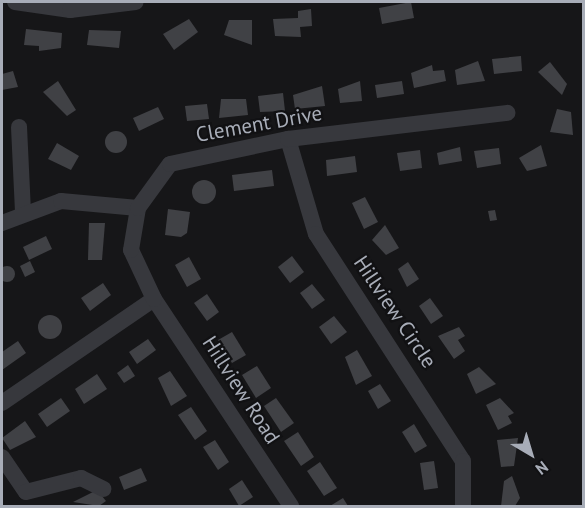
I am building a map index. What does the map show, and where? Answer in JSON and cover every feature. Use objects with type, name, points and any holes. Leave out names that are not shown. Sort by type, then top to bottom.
[{"type":"street","points":[[15,2],[70,10],[136,2]]},
{"type":"street","name":"Clement Drive","points":[[154,299],[131,250],[138,208],[170,164],[288,139],[507,113]]},
{"type":"street","points":[[19,127],[23,211]]},
{"type":"street","name":"Hillview Circle","points":[[288,139],[316,234],[463,461],[463,507]]},
{"type":"street","points":[[2,223],[23,211],[61,201],[138,208]]},
{"type":"street","points":[[2,403],[154,299]]},
{"type":"street","name":"Hillview Road","points":[[154,299],[291,507]]},
{"type":"street","points":[[2,457],[26,492],[81,478],[104,489]]},
{"type":"building","points":[[411,2],[414,18],[382,24],[379,8]]},
{"type":"building","points":[[311,9],[312,26],[300,27],[301,37],[275,36],[273,19],[298,18],[298,11]]},
{"type":"building","points":[[189,19],[198,32],[174,50],[163,34]]},
{"type":"building","points":[[229,20],[252,20],[252,45],[224,35]]},
{"type":"building","points":[[26,29],[62,33],[61,48],[39,51],[39,46],[24,45]]},
{"type":"building","points":[[89,30],[121,31],[119,48],[87,45]]},
{"type":"building","points":[[521,56],[522,71],[494,74],[492,59]]},
{"type":"building","points":[[478,61],[485,81],[457,85],[455,70]]},
{"type":"building","points":[[550,62],[567,84],[562,95],[538,72]]},
{"type":"building","points":[[432,65],[433,71],[444,70],[446,81],[414,88],[411,73]]},
{"type":"building","points":[[13,71],[18,87],[2,90],[2,74]]},
{"type":"building","points":[[58,81],[76,110],[67,116],[43,92]]},
{"type":"building","points":[[360,81],[362,101],[340,103],[338,89]]},
{"type":"building","points":[[402,81],[404,94],[377,98],[375,85]]},
{"type":"building","points":[[322,86],[325,106],[295,109],[293,95]]},
{"type":"building","points":[[283,93],[285,111],[260,112],[258,96]]},
{"type":"building","points":[[221,99],[246,99],[248,115],[219,118]]},
{"type":"building","points":[[207,104],[209,119],[187,121],[185,106]]},
{"type":"building","points":[[158,107],[164,119],[139,131],[133,118]]},
{"type":"building","points":[[557,109],[571,112],[573,135],[550,132]]},
{"type":"building","points":[[116,131],[124,134],[127,142],[124,150],[116,153],[108,150],[105,142],[108,134]]},
{"type":"building","points":[[57,143],[79,156],[71,170],[48,159]]},
{"type":"building","points":[[541,145],[547,166],[527,171],[519,158]]},
{"type":"building","points":[[460,147],[462,161],[439,165],[437,153]]},
{"type":"building","points":[[499,148],[501,164],[477,168],[474,151]]},
{"type":"building","points":[[420,150],[422,168],[400,171],[397,153]]},
{"type":"building","points":[[355,156],[357,172],[327,176],[326,160]]},
{"type":"building","points":[[272,170],[274,186],[234,191],[232,175]]},
{"type":"building","points":[[204,180],[213,183],[216,192],[213,201],[204,204],[195,201],[192,192],[195,183]]},
{"type":"building","points":[[365,197],[378,222],[364,229],[352,203]]},
{"type":"building","points":[[168,209],[190,212],[187,233],[181,237],[165,235]]},
{"type":"building","points":[[495,210],[497,220],[490,221],[488,211]]},
{"type":"building","points":[[89,223],[105,223],[102,260],[88,260]]},
{"type":"building","points":[[385,225],[399,248],[386,255],[372,240]]},
{"type":"building","points":[[46,236],[52,249],[29,260],[23,247]]},
{"type":"building","points":[[292,256],[304,272],[290,283],[278,267]]},
{"type":"building","points":[[189,257],[201,279],[187,287],[175,265]]},
{"type":"building","points":[[30,261],[35,272],[25,277],[20,266]]},
{"type":"building","points":[[408,262],[419,279],[407,287],[398,269]]},
{"type":"building","points":[[4,266],[10,266],[15,274],[13,280],[4,282],[-1,277],[-1,271]]},
{"type":"building","points":[[103,283],[111,295],[90,311],[81,298]]},
{"type":"building","points":[[312,284],[325,300],[312,309],[300,293]]},
{"type":"building","points":[[207,294],[219,312],[207,321],[194,303]]},
{"type":"building","points":[[430,298],[443,316],[431,324],[419,306]]},
{"type":"building","points":[[50,315],[55,316],[61,322],[61,332],[55,338],[50,339],[45,338],[39,332],[38,327],[39,322],[45,316]]},
{"type":"building","points":[[334,316],[347,332],[331,344],[319,327]]},
{"type":"building","points":[[459,327],[465,336],[458,340],[465,351],[454,359],[438,336]]},
{"type":"building","points":[[232,332],[246,355],[232,363],[218,340]]},
{"type":"building","points":[[148,339],[156,350],[137,364],[129,352]]},
{"type":"building","points":[[18,341],[26,353],[2,370],[2,352]]},
{"type":"building","points":[[357,350],[372,376],[356,385],[345,357]]},
{"type":"building","points":[[128,365],[135,376],[124,383],[117,373]]},
{"type":"building","points":[[257,366],[271,388],[256,398],[242,375]]},
{"type":"building","points":[[479,367],[496,384],[476,394],[467,374]]},
{"type":"building","points":[[170,371],[187,396],[171,406],[158,378]]},
{"type":"building","points":[[97,374],[107,389],[84,404],[75,389]]},
{"type":"building","points":[[380,384],[391,401],[378,409],[368,391]]},
{"type":"building","points":[[61,398],[70,411],[47,427],[38,414]]},
{"type":"building","points":[[276,398],[294,423],[281,432],[264,406]]},
{"type":"building","points":[[500,398],[514,413],[508,416],[512,423],[498,430],[486,405]]},
{"type":"building","points":[[191,407],[207,431],[195,440],[178,415]]},
{"type":"building","points":[[25,421],[36,437],[10,450],[2,438]]},
{"type":"building","points":[[414,424],[427,446],[415,453],[402,432]]},
{"type":"building","points":[[298,432],[314,457],[301,466],[284,441]]},
{"type":"building","points":[[518,438],[514,466],[501,467],[497,440]]},
{"type":"building","points":[[215,440],[229,462],[218,470],[203,447]]},
{"type":"building","points":[[434,461],[438,488],[424,490],[420,463]]},
{"type":"building","points":[[320,462],[337,488],[324,496],[307,471]]},
{"type":"building","points":[[141,468],[147,481],[124,490],[119,477]]},
{"type":"building","points":[[512,476],[520,498],[515,506],[501,506],[504,481]]},
{"type":"building","points":[[242,480],[253,497],[239,506],[229,489]]},
{"type":"building","points":[[97,490],[106,501],[99,506],[73,502]]},
{"type":"building","points":[[343,498],[348,506],[330,506]]}]
